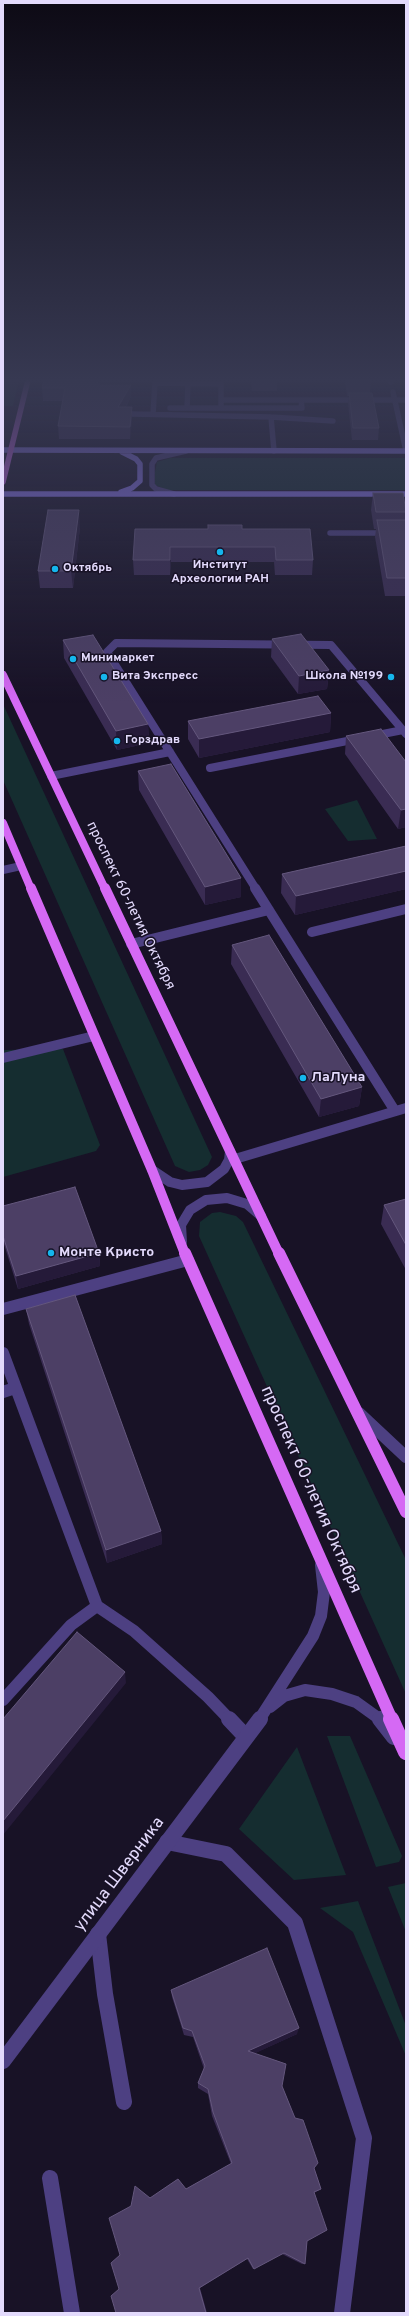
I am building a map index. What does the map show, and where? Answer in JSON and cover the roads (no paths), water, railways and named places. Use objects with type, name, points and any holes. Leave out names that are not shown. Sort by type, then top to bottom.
[{"type":"main road","points":[[112,494],[132,488]]},
{"type":"main road","points":[[3,494],[406,494]]},
{"type":"main road","name":"проспект 60-летия Октября","points":[[3,675],[261,1216],[406,1512]]},
{"type":"main road","name":"проспект 60-летия Октября","points":[[3,823],[152,1170],[188,1260],[406,1751]]},
{"type":"street","points":[[155,488],[174,494]]},
{"type":"street","points":[[330,532],[406,532]]},
{"type":"street","points":[[210,768],[404,732],[331,645],[116,643],[107,652],[395,1111]]},
{"type":"street","points":[[50,776],[170,752]]},
{"type":"street","points":[[3,870],[21,866]]},
{"type":"street","points":[[312,932],[406,909]]},
{"type":"street","points":[[131,944],[269,910]]},
{"type":"street","points":[[3,1058],[94,1036]]},
{"type":"street","points":[[152,1170],[170,1182],[182,1185],[207,1182],[224,1169],[232,1155],[406,1108]]},
{"type":"street","name":"проспект 60-летия Октября","points":[[182,1242],[181,1225],[190,1210],[206,1200],[227,1198],[247,1204],[261,1216]]},
{"type":"street","points":[[3,1309],[188,1260]]},
{"type":"street","points":[[3,1353],[97,1606],[134,1631],[208,1697],[246,1737]]},
{"type":"street","points":[[3,1392],[15,1388]]},
{"type":"street","points":[[356,1410],[406,1457]]},
{"type":"street","name":"улица Шверника","points":[[3,2061],[267,1710],[280,1685],[313,1636],[321,1616],[324,1592],[320,1556]]},
{"type":"street","points":[[3,1700],[71,1625],[97,1606]]},
{"type":"street","name":"улица Шверника","points":[[267,1710],[284,1696],[305,1690],[332,1694],[356,1702],[381,1720],[406,1751]]},
{"type":"street","points":[[167,1842],[226,1854],[295,1923],[364,2138],[342,2313]]},
{"type":"street","points":[[98,1934],[105,1994],[124,2102]]},
{"type":"street","points":[[50,2178],[72,2313]]},
{"type":"place","name":"Институт Археологии РАН","points":[[220,552]]},
{"type":"place","name":"Октябрь","points":[[55,569]]},
{"type":"place","name":"Минимаркет","points":[[73,659]]},
{"type":"place","name":"Вита Экспресс","points":[[104,677]]},
{"type":"place","name":"Школа №199","points":[[391,677]]},
{"type":"place","name":"Горздрав","points":[[117,741]]},
{"type":"place","name":"ЛаЛуна","points":[[303,1078]]},
{"type":"place","name":"Монте Кристо","points":[[51,1253]]}]
